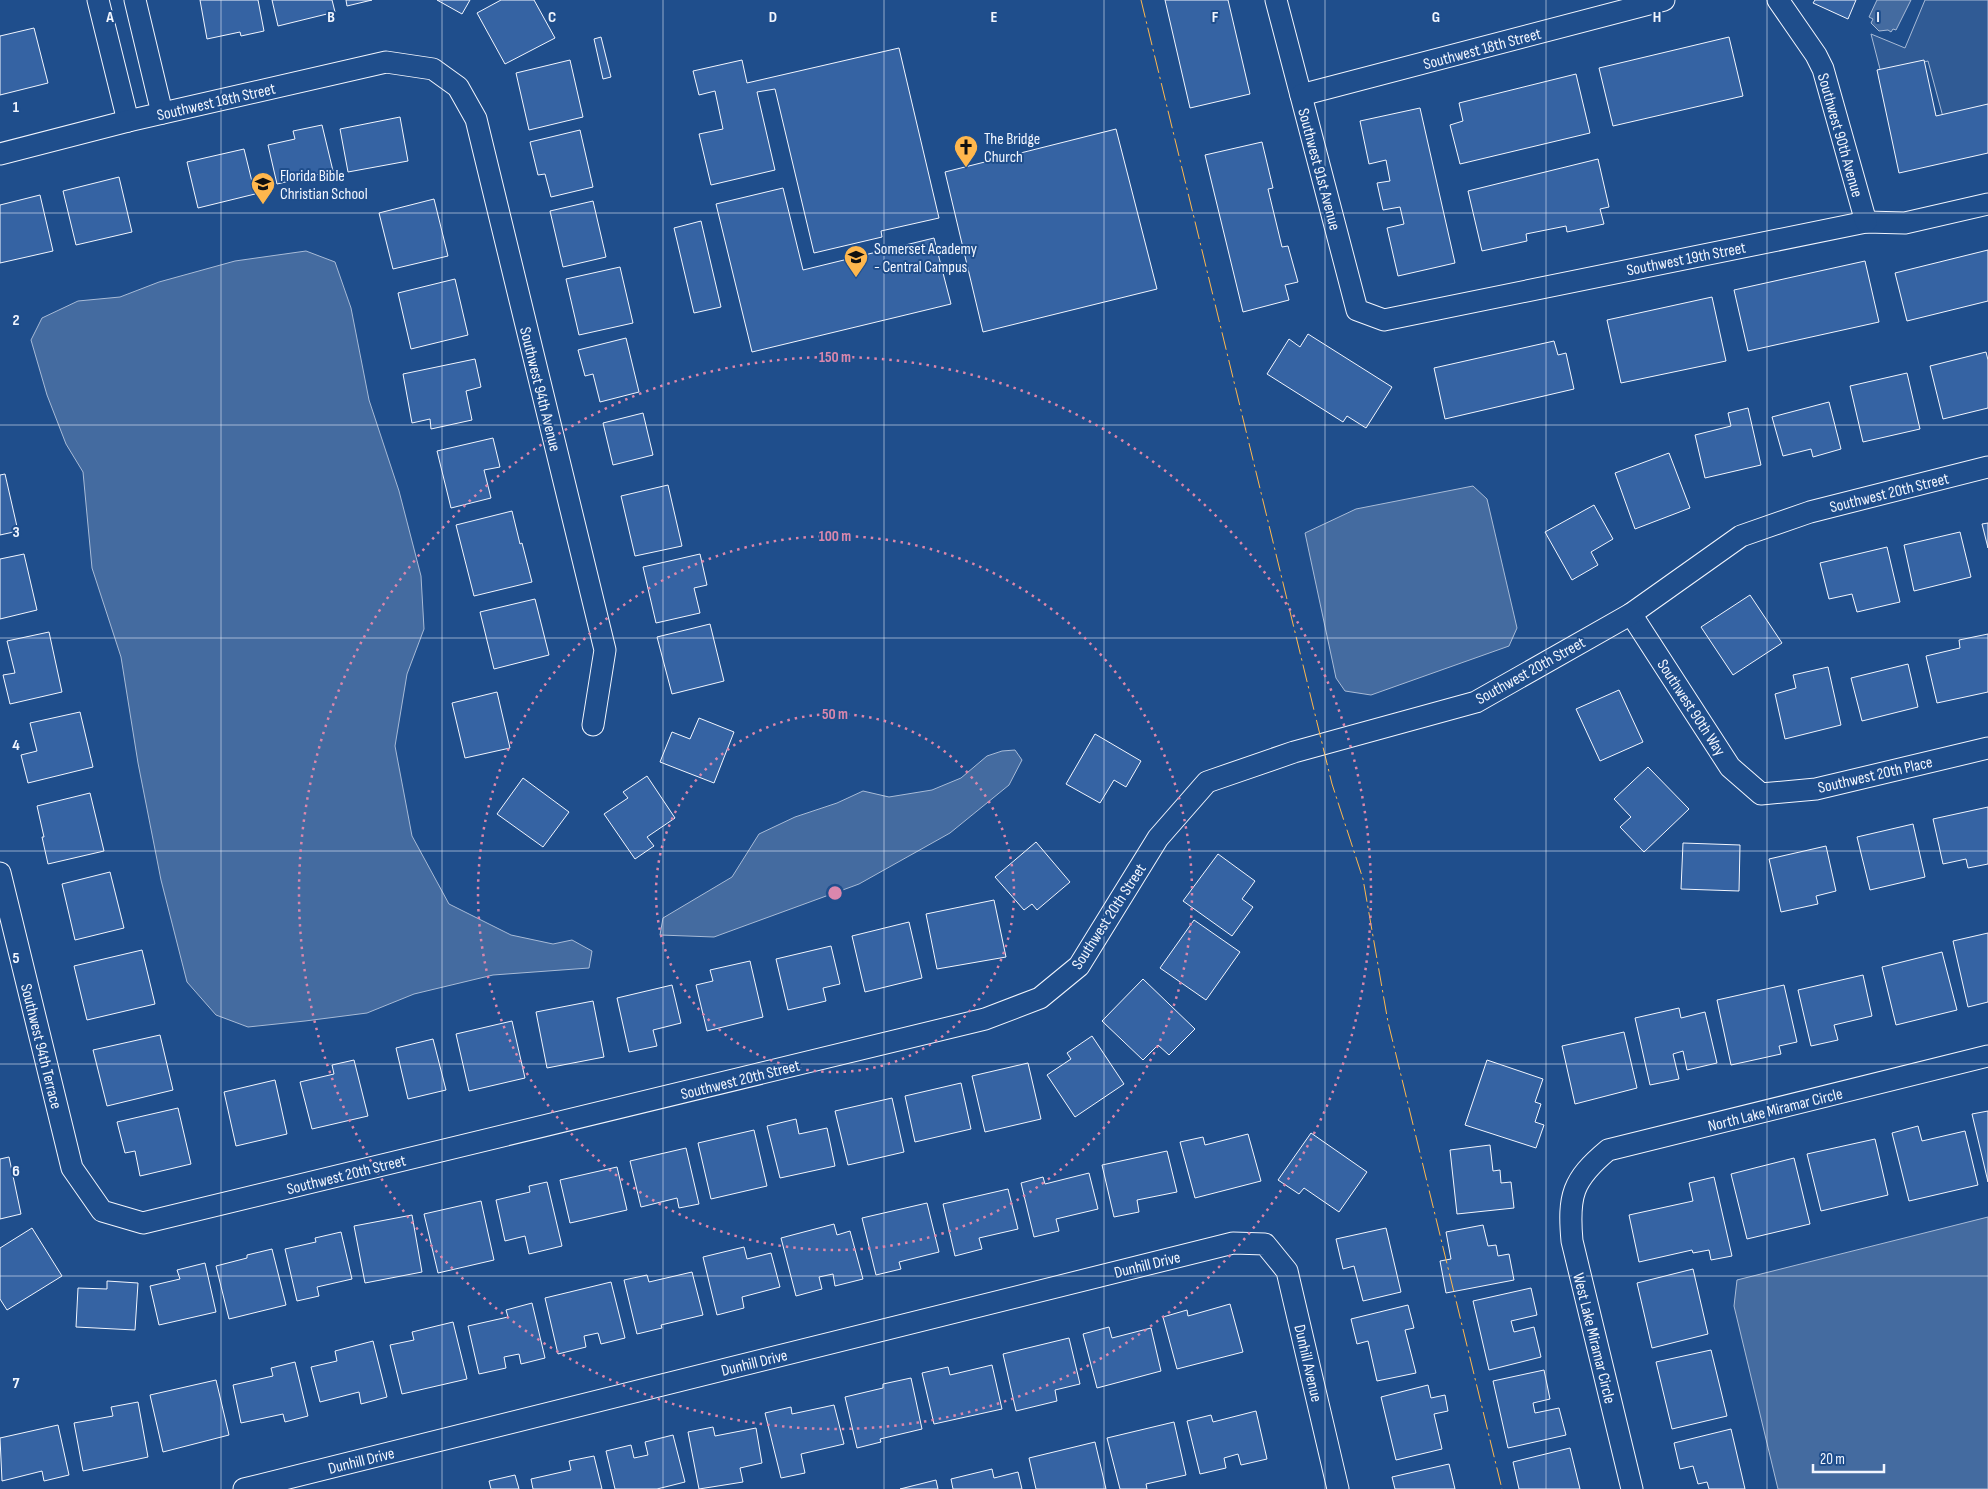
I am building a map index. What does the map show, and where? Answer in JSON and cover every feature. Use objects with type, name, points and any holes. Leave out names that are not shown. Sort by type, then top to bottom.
[{"type":"street","points":[[98,0],[128,121]]},
{"type":"street","points":[[135,0],[162,113]]},
{"type":"street","name":"Southwest 91st Avenue","points":[[1276,0],[1357,310],[1384,320]]},
{"type":"street","name":"Southwest 18th Street","points":[[1301,95],[1664,0]]},
{"type":"street","name":"Southwest 90th Avenue","points":[[1778,0],[1816,55],[1823,69],[1866,222]]},
{"type":"street","name":"Southwest 18th Street","points":[[0,154],[128,121],[386,62],[433,69]]},
{"type":"street","name":"Southwest 94th Avenue","points":[[433,69],[458,87],[476,119],[604,650],[593,725]]},
{"type":"street","name":"Southwest 19th Street","points":[[1384,320],[1866,222],[1905,223],[1988,204]]},
{"type":"street","name":"Southwest 20th Street","points":[[102,1211],[143,1223],[994,1016],[1040,998],[1079,966],[1158,838],[1206,782],[1294,752],[1476,702],[1631,614],[1741,536],[1810,512],[1988,467]]},
{"type":"street","name":"Southwest 90th Way","points":[[1631,614],[1730,767],[1761,794]]},
{"type":"street","name":"Southwest 20th Place","points":[[1761,794],[1816,789],[1988,748]]},
{"type":"street","name":"Southwest 94th Terrace","points":[[0,873],[72,1168],[102,1211]]},
{"type":"street","name":"North Lake Miramar Circle","points":[[1576,1186],[1590,1165],[1608,1150],[1988,1056]]},
{"type":"street","name":"West Lake Miramar Circle","points":[[1576,1186],[1570,1211],[1572,1241],[1632,1489]]},
{"type":"street","name":"Dunhill Drive","points":[[244,1489],[1233,1243],[1264,1244]]},
{"type":"street","name":"Dunhill Avenue","points":[[1264,1244],[1287,1271],[1338,1489]]},
{"type":"shaded area","points":[[1877,0],[1911,0],[1896,30],[1893,29],[1891,32],[1888,30],[1879,31],[1871,23],[1873,19],[1869,17]]},
{"type":"shaded area","points":[[1925,0],[1988,0],[1988,106],[1943,117],[1928,61],[1881,73],[1871,34],[1905,48]]},
{"type":"shaded area","points":[[306,251],[335,262],[351,308],[369,400],[399,491],[421,576],[424,629],[407,674],[395,746],[412,836],[449,904],[511,935],[553,944],[572,940],[592,951],[589,968],[493,975],[414,994],[367,1013],[248,1027],[216,1015],[187,982],[161,880],[138,763],[121,657],[92,568],[83,472],[66,444],[47,395],[31,340],[42,318],[78,301],[120,297],[159,282],[235,261]]},
{"type":"shaded area","points":[[1473,486],[1487,499],[1517,628],[1509,646],[1371,695],[1345,691],[1336,678],[1305,533],[1356,509]]},
{"type":"shaded area","points":[[1015,750],[1022,760],[1009,785],[950,833],[859,884],[714,937],[660,935],[663,918],[732,877],[759,834],[795,817],[837,803],[863,791],[889,797],[932,790],[961,778],[987,756],[1002,751]]},
{"type":"shaded area","points":[[1988,1217],[1988,1489],[1778,1489],[1734,1306],[1737,1280]]},
{"type":"building","points":[[200,0],[258,0],[264,31],[241,36],[240,32],[207,39]]},
{"type":"building","points":[[272,0],[332,0],[335,12],[278,26]]},
{"type":"building","points":[[346,0],[372,0],[347,6]]},
{"type":"building","points":[[437,0],[470,0],[462,14]]},
{"type":"building","points":[[501,0],[534,0],[555,38],[505,64],[477,13]]},
{"type":"building","points":[[1165,0],[1228,0],[1250,94],[1190,108]]},
{"type":"building","points":[[1815,0],[1856,0],[1848,19],[1813,3]]},
{"type":"building","points":[[34,28],[48,83],[0,95],[0,36]]},
{"type":"building","points":[[601,37],[611,77],[603,79],[594,39]]},
{"type":"building","points":[[1729,37],[1743,96],[1613,126],[1599,68]]},
{"type":"building","points":[[899,48],[939,218],[881,231],[882,237],[814,253],[775,89],[757,92],[775,170],[711,185],[699,134],[723,129],[715,91],[699,95],[693,71],[742,60],[747,83]]},
{"type":"building","points":[[570,60],[583,117],[529,130],[516,73]]},
{"type":"building","points":[[1924,60],[1936,116],[1988,104],[1988,153],[1899,173],[1877,70]]},
{"type":"building","points":[[1576,74],[1590,133],[1460,164],[1450,125],[1463,121],[1459,103]]},
{"type":"building","points":[[1420,108],[1455,263],[1398,276],[1387,228],[1404,224],[1400,207],[1383,210],[1377,183],[1390,181],[1386,160],[1369,164],[1360,121]]},
{"type":"building","points":[[400,117],[408,161],[348,172],[340,129]]},
{"type":"building","points":[[322,125],[333,171],[277,184],[268,145],[295,139],[293,131]]},
{"type":"building","points":[[1116,129],[1157,289],[983,332],[945,172]]},
{"type":"building","points":[[580,130],[593,187],[551,197],[545,174],[538,175],[530,142]]},
{"type":"building","points":[[1262,142],[1273,188],[1268,189],[1282,247],[1288,246],[1298,282],[1285,285],[1289,300],[1243,312],[1205,155]]},
{"type":"building","points":[[244,149],[255,194],[198,208],[187,162]]},
{"type":"building","points":[[1598,159],[1609,207],[1600,209],[1604,224],[1567,232],[1566,226],[1526,234],[1527,241],[1482,251],[1468,191]]},
{"type":"building","points":[[119,177],[132,232],[76,245],[63,191]]},
{"type":"building","points":[[783,188],[803,270],[934,238],[951,304],[752,352],[716,204]]},
{"type":"building","points":[[40,195],[53,251],[0,263],[0,205]]},
{"type":"building","points":[[434,199],[448,256],[393,269],[379,213]]},
{"type":"building","points":[[593,201],[606,257],[563,267],[550,211]]},
{"type":"building","points":[[701,221],[721,307],[694,313],[674,228]]},
{"type":"building","points":[[1988,250],[1988,301],[1907,321],[1895,273]]},
{"type":"building","points":[[1865,261],[1879,322],[1748,351],[1734,290]]},
{"type":"building","points":[[620,267],[633,323],[579,335],[566,279]]},
{"type":"building","points":[[455,279],[468,335],[411,349],[398,293]]},
{"type":"building","points":[[1712,297],[1726,361],[1621,383],[1607,320]]},
{"type":"building","points":[[1308,334],[1392,387],[1366,428],[1347,416],[1343,422],[1267,374],[1289,339],[1300,347]]},
{"type":"building","points":[[626,338],[639,392],[600,402],[593,374],[585,376],[578,350]]},
{"type":"building","points":[[1554,341],[1558,355],[1566,353],[1574,389],[1445,419],[1434,368]]},
{"type":"building","points":[[1986,352],[1988,360],[1988,408],[1943,419],[1930,366]]},
{"type":"building","points":[[475,359],[481,387],[466,391],[472,420],[431,429],[430,419],[412,423],[403,374]]},
{"type":"building","points":[[1907,373],[1920,429],[1863,442],[1850,386]]},
{"type":"building","points":[[1829,402],[1841,449],[1813,457],[1811,449],[1783,456],[1772,417]]},
{"type":"building","points":[[1748,408],[1761,465],[1705,478],[1695,435],[1731,426],[1728,413]]},
{"type":"building","points":[[643,413],[653,455],[613,465],[603,423]]},
{"type":"building","points":[[493,438],[500,467],[484,470],[491,498],[451,508],[437,451]]},
{"type":"building","points":[[1669,453],[1690,508],[1635,529],[1615,473]]},
{"type":"building","points":[[5,474],[18,531],[0,535],[0,475]]},
{"type":"building","points":[[668,485],[682,546],[635,556],[621,496]]},
{"type":"building","points":[[1594,505],[1613,539],[1591,552],[1598,565],[1572,580],[1545,532]]},
{"type":"building","points":[[512,511],[532,582],[474,596],[456,525]]},
{"type":"building","points":[[1988,523],[1988,548],[1982,524]]},
{"type":"building","points":[[1960,532],[1971,577],[1914,591],[1904,545]]},
{"type":"building","points":[[1887,547],[1900,602],[1857,612],[1852,594],[1829,599],[1820,563]]},
{"type":"building","points":[[24,554],[37,610],[0,619],[0,559]]},
{"type":"building","points":[[700,554],[707,585],[694,588],[700,613],[656,623],[643,567]]},
{"type":"building","points":[[1750,595],[1782,643],[1733,675],[1701,627]]},
{"type":"building","points":[[535,599],[549,655],[494,669],[480,612]]},
{"type":"building","points":[[710,624],[724,681],[672,694],[657,637]]},
{"type":"building","points":[[49,632],[62,692],[10,704],[3,675],[15,673],[7,641]]},
{"type":"building","points":[[1988,634],[1988,692],[1937,703],[1926,656],[1960,648],[1959,640]]},
{"type":"building","points":[[1908,664],[1918,707],[1862,721],[1851,678]]},
{"type":"building","points":[[1828,667],[1841,725],[1785,739],[1775,694],[1796,688],[1793,675]]},
{"type":"building","points":[[1619,690],[1643,742],[1600,761],[1576,709]]},
{"type":"building","points":[[497,692],[510,748],[465,758],[452,703]]},
{"type":"building","points":[[80,712],[93,767],[28,783],[21,755],[37,751],[30,723]]},
{"type":"building","points":[[699,718],[734,732],[714,783],[660,762],[672,732],[690,739]]},
{"type":"building","points":[[1095,734],[1141,761],[1126,787],[1114,780],[1100,803],[1066,784]]},
{"type":"building","points":[[1648,767],[1689,809],[1644,852],[1620,827],[1631,817],[1614,799]]},
{"type":"building","points":[[647,776],[675,818],[647,837],[654,846],[635,859],[604,814],[628,798],[623,792]]},
{"type":"building","points":[[523,778],[569,812],[543,847],[497,814]]},
{"type":"building","points":[[90,793],[104,851],[48,864],[37,806]]},
{"type":"building","points":[[1988,807],[1988,864],[1968,868],[1966,859],[1943,864],[1933,819]]},
{"type":"building","points":[[1913,824],[1925,877],[1870,890],[1857,837]]},
{"type":"building","points":[[1036,842],[1070,882],[1037,910],[1032,904],[1024,910],[995,877]]},
{"type":"building","points":[[1683,843],[1740,845],[1739,891],[1681,889]]},
{"type":"building","points":[[1826,846],[1836,891],[1816,896],[1818,904],[1781,912],[1769,859]]},
{"type":"building","points":[[1218,854],[1255,881],[1242,899],[1253,907],[1232,936],[1183,901]]},
{"type":"building","points":[[110,872],[124,928],[75,940],[62,884]]},
{"type":"building","points":[[994,900],[1006,957],[937,969],[926,914]]},
{"type":"building","points":[[1194,920],[1240,952],[1206,1000],[1160,968]]},
{"type":"building","points":[[909,922],[922,978],[865,992],[852,936]]},
{"type":"building","points":[[1988,933],[1988,1002],[1968,1007],[1953,941]]},
{"type":"building","points":[[831,946],[840,984],[823,988],[826,1001],[788,1010],[776,959]]},
{"type":"building","points":[[142,950],[155,1004],[87,1020],[74,966]]},
{"type":"building","points":[[1942,952],[1957,1010],[1896,1025],[1882,967]]},
{"type":"building","points":[[750,961],[763,1017],[707,1031],[696,985],[713,981],[710,970]]},
{"type":"building","points":[[1863,975],[1872,1016],[1834,1025],[1838,1040],[1811,1046],[1798,990]]},
{"type":"building","points":[[1143,979],[1195,1029],[1169,1055],[1158,1045],[1143,1060],[1102,1021]]},
{"type":"building","points":[[672,985],[681,1023],[653,1030],[657,1046],[629,1052],[617,998]]},
{"type":"building","points":[[1784,985],[1797,1042],[1779,1046],[1781,1054],[1731,1065],[1717,1000]]},
{"type":"building","points":[[593,1001],[604,1057],[547,1068],[536,1012]]},
{"type":"building","points":[[1679,1008],[1681,1018],[1705,1012],[1717,1063],[1687,1070],[1683,1051],[1673,1054],[1679,1079],[1650,1085],[1635,1018]]},
{"type":"building","points":[[512,1021],[525,1078],[469,1091],[456,1034]]},
{"type":"building","points":[[1624,1032],[1637,1088],[1575,1104],[1562,1046]]},
{"type":"building","points":[[160,1035],[173,1090],[107,1106],[93,1050]]},
{"type":"building","points":[[1092,1036],[1124,1084],[1075,1117],[1047,1075],[1071,1059],[1067,1053]]},
{"type":"building","points":[[433,1039],[446,1090],[408,1099],[396,1048]]},
{"type":"building","points":[[354,1060],[368,1116],[312,1129],[300,1082],[334,1074],[332,1065]]},
{"type":"building","points":[[1487,1060],[1543,1079],[1535,1102],[1541,1104],[1535,1122],[1544,1125],[1536,1148],[1465,1125]]},
{"type":"building","points":[[1028,1063],[1041,1119],[985,1132],[972,1076]]},
{"type":"building","points":[[275,1080],[287,1134],[236,1146],[224,1092]]},
{"type":"building","points":[[961,1083],[971,1129],[915,1142],[905,1096]]},
{"type":"building","points":[[892,1098],[904,1152],[848,1165],[835,1111]]},
{"type":"building","points":[[178,1108],[191,1164],[140,1176],[135,1151],[125,1153],[117,1122]]},
{"type":"building","points":[[1988,1111],[1988,1182],[1972,1114]]},
{"type":"building","points":[[796,1119],[799,1134],[827,1128],[835,1166],[780,1178],[767,1126]]},
{"type":"building","points":[[1918,1126],[1922,1141],[1965,1131],[1978,1185],[1909,1201],[1892,1133]]},
{"type":"building","points":[[754,1130],[767,1186],[711,1199],[698,1143]]},
{"type":"building","points":[[1311,1133],[1367,1172],[1339,1212],[1304,1188],[1299,1194],[1278,1180]]},
{"type":"building","points":[[1248,1134],[1261,1181],[1195,1198],[1180,1142],[1203,1137],[1205,1145]]},
{"type":"building","points":[[1875,1139],[1888,1195],[1821,1211],[1807,1154]]},
{"type":"building","points":[[1490,1145],[1493,1171],[1500,1170],[1501,1183],[1511,1182],[1514,1208],[1457,1214],[1450,1150]]},
{"type":"building","points":[[686,1148],[699,1204],[679,1208],[677,1198],[641,1207],[630,1161]]},
{"type":"building","points":[[1167,1151],[1177,1192],[1137,1200],[1139,1212],[1114,1217],[1102,1165]]},
{"type":"building","points":[[9,1157],[21,1214],[0,1219],[0,1159]]},
{"type":"building","points":[[1794,1158],[1810,1224],[1747,1239],[1731,1174]]},
{"type":"building","points":[[617,1167],[627,1210],[570,1223],[560,1180]]},
{"type":"building","points":[[1089,1173],[1098,1209],[1056,1219],[1059,1231],[1034,1237],[1021,1183],[1043,1177],[1045,1184]]},
{"type":"building","points":[[1714,1177],[1732,1256],[1711,1260],[1709,1250],[1693,1253],[1692,1250],[1639,1262],[1629,1215],[1693,1201],[1689,1183]]},
{"type":"building","points":[[547,1182],[562,1246],[529,1254],[525,1236],[505,1241],[496,1200],[530,1192],[529,1186]]},
{"type":"building","points":[[1008,1189],[1018,1229],[979,1238],[982,1249],[955,1256],[943,1204]]},
{"type":"building","points":[[481,1201],[494,1260],[438,1273],[424,1214]]},
{"type":"building","points":[[927,1203],[939,1252],[899,1262],[901,1269],[876,1275],[862,1218]]},
{"type":"building","points":[[412,1215],[422,1272],[365,1283],[354,1226]]},
{"type":"building","points":[[834,1224],[837,1235],[850,1231],[863,1279],[835,1286],[833,1274],[819,1277],[822,1289],[796,1296],[781,1238]]},
{"type":"building","points":[[1483,1225],[1488,1246],[1496,1245],[1498,1256],[1509,1254],[1514,1280],[1446,1293],[1440,1261],[1451,1259],[1446,1232]]},
{"type":"building","points":[[32,1228],[62,1276],[7,1310],[0,1299],[0,1248]]},
{"type":"building","points":[[1386,1228],[1401,1292],[1363,1301],[1354,1266],[1343,1269],[1336,1239]]},
{"type":"building","points":[[341,1232],[352,1279],[317,1287],[319,1296],[297,1301],[285,1249],[316,1242],[315,1238]]},
{"type":"building","points":[[744,1247],[747,1259],[771,1253],[780,1287],[742,1297],[744,1308],[717,1315],[703,1257]]},
{"type":"building","points":[[272,1249],[286,1305],[229,1319],[216,1266],[247,1258],[247,1255]]},
{"type":"building","points":[[205,1263],[216,1312],[159,1325],[150,1286],[180,1279],[177,1270]]},
{"type":"building","points":[[1693,1269],[1708,1334],[1652,1348],[1637,1283]]},
{"type":"building","points":[[692,1272],[703,1315],[661,1325],[662,1328],[637,1334],[624,1280],[647,1275],[649,1282]]},
{"type":"building","points":[[107,1281],[138,1283],[135,1330],[76,1327],[78,1288],[107,1289]]},
{"type":"building","points":[[611,1282],[625,1338],[601,1344],[598,1333],[584,1336],[586,1347],[558,1354],[545,1298]]},
{"type":"building","points":[[1531,1288],[1537,1315],[1511,1321],[1514,1332],[1534,1327],[1541,1357],[1489,1370],[1473,1301]]},
{"type":"building","points":[[532,1303],[545,1358],[521,1364],[519,1354],[504,1357],[506,1368],[479,1374],[468,1326],[508,1317],[506,1310]]},
{"type":"building","points":[[1230,1304],[1243,1352],[1177,1369],[1163,1317],[1187,1310],[1188,1316]]},
{"type":"building","points":[[1408,1305],[1414,1328],[1405,1330],[1416,1373],[1377,1381],[1368,1341],[1357,1344],[1351,1319]]},
{"type":"building","points":[[453,1322],[467,1379],[402,1394],[390,1345],[414,1340],[412,1332]]},
{"type":"building","points":[[1109,1327],[1112,1338],[1151,1328],[1161,1371],[1097,1388],[1083,1334]]},
{"type":"building","points":[[1069,1338],[1080,1384],[1055,1390],[1057,1401],[1016,1411],[1003,1354]]},
{"type":"building","points":[[373,1341],[387,1397],[361,1404],[359,1392],[320,1402],[311,1367],[337,1361],[335,1351]]},
{"type":"building","points":[[1711,1350],[1727,1416],[1672,1429],[1656,1362]]},
{"type":"building","points":[[295,1362],[308,1416],[285,1422],[283,1414],[241,1423],[233,1385],[273,1376],[271,1368]]},
{"type":"building","points":[[992,1365],[1002,1409],[934,1424],[922,1373],[948,1367],[950,1375]]},
{"type":"building","points":[[1544,1370],[1550,1399],[1533,1403],[1535,1413],[1559,1408],[1566,1435],[1508,1448],[1493,1381]]},
{"type":"building","points":[[911,1378],[922,1429],[880,1439],[881,1442],[857,1448],[845,1397],[883,1388],[883,1384]]},
{"type":"building","points":[[216,1380],[229,1435],[163,1452],[150,1395]]},
{"type":"building","points":[[1428,1385],[1431,1398],[1445,1395],[1448,1411],[1434,1414],[1442,1449],[1396,1460],[1381,1397]]},
{"type":"building","points":[[138,1402],[148,1457],[83,1471],[74,1423],[113,1416],[111,1407]]},
{"type":"building","points":[[834,1405],[844,1444],[801,1454],[805,1473],[781,1478],[765,1413],[791,1407],[792,1414]]},
{"type":"building","points":[[1256,1411],[1267,1459],[1241,1465],[1238,1454],[1224,1458],[1226,1468],[1200,1474],[1187,1421],[1211,1415],[1213,1422]]},
{"type":"building","points":[[1174,1422],[1186,1475],[1146,1484],[1147,1489],[1120,1489],[1107,1438]]},
{"type":"building","points":[[58,1425],[69,1475],[44,1481],[42,1471],[2,1481],[0,1438]]},
{"type":"building","points":[[713,1427],[715,1436],[756,1428],[762,1463],[740,1468],[743,1482],[699,1489],[688,1432]]},
{"type":"building","points":[[1731,1429],[1745,1489],[1709,1489],[1707,1482],[1698,1484],[1693,1466],[1680,1469],[1674,1443]]},
{"type":"building","points":[[673,1435],[685,1482],[657,1489],[615,1489],[606,1451],[631,1445],[634,1458],[648,1455],[645,1442]]},
{"type":"building","points":[[1095,1442],[1106,1489],[1036,1489],[1029,1458]]},
{"type":"building","points":[[1570,1448],[1580,1489],[1519,1489],[1513,1462]]},
{"type":"building","points":[[594,1456],[602,1489],[533,1489],[531,1479],[571,1470],[569,1461]]},
{"type":"building","points":[[1449,1464],[1455,1489],[1395,1489],[1392,1477]]},
{"type":"building","points":[[992,1469],[994,1478],[1018,1472],[1022,1489],[953,1489],[951,1479]]},
{"type":"building","points":[[515,1475],[519,1489],[491,1489],[489,1481]]},
{"type":"building","points":[[936,1480],[938,1489],[900,1489]]},
{"type":"power","points":[[1141,0],[1332,784],[1363,879],[1388,1022],[1502,1489]]},
{"type":"place","name":"The Bridge Church","points":[[966,168]]},
{"type":"place","name":"Florida Bible Christian School","points":[[263,205]]},
{"type":"place","name":"Somerset Academy - Central Campus","points":[[856,278]]}]
